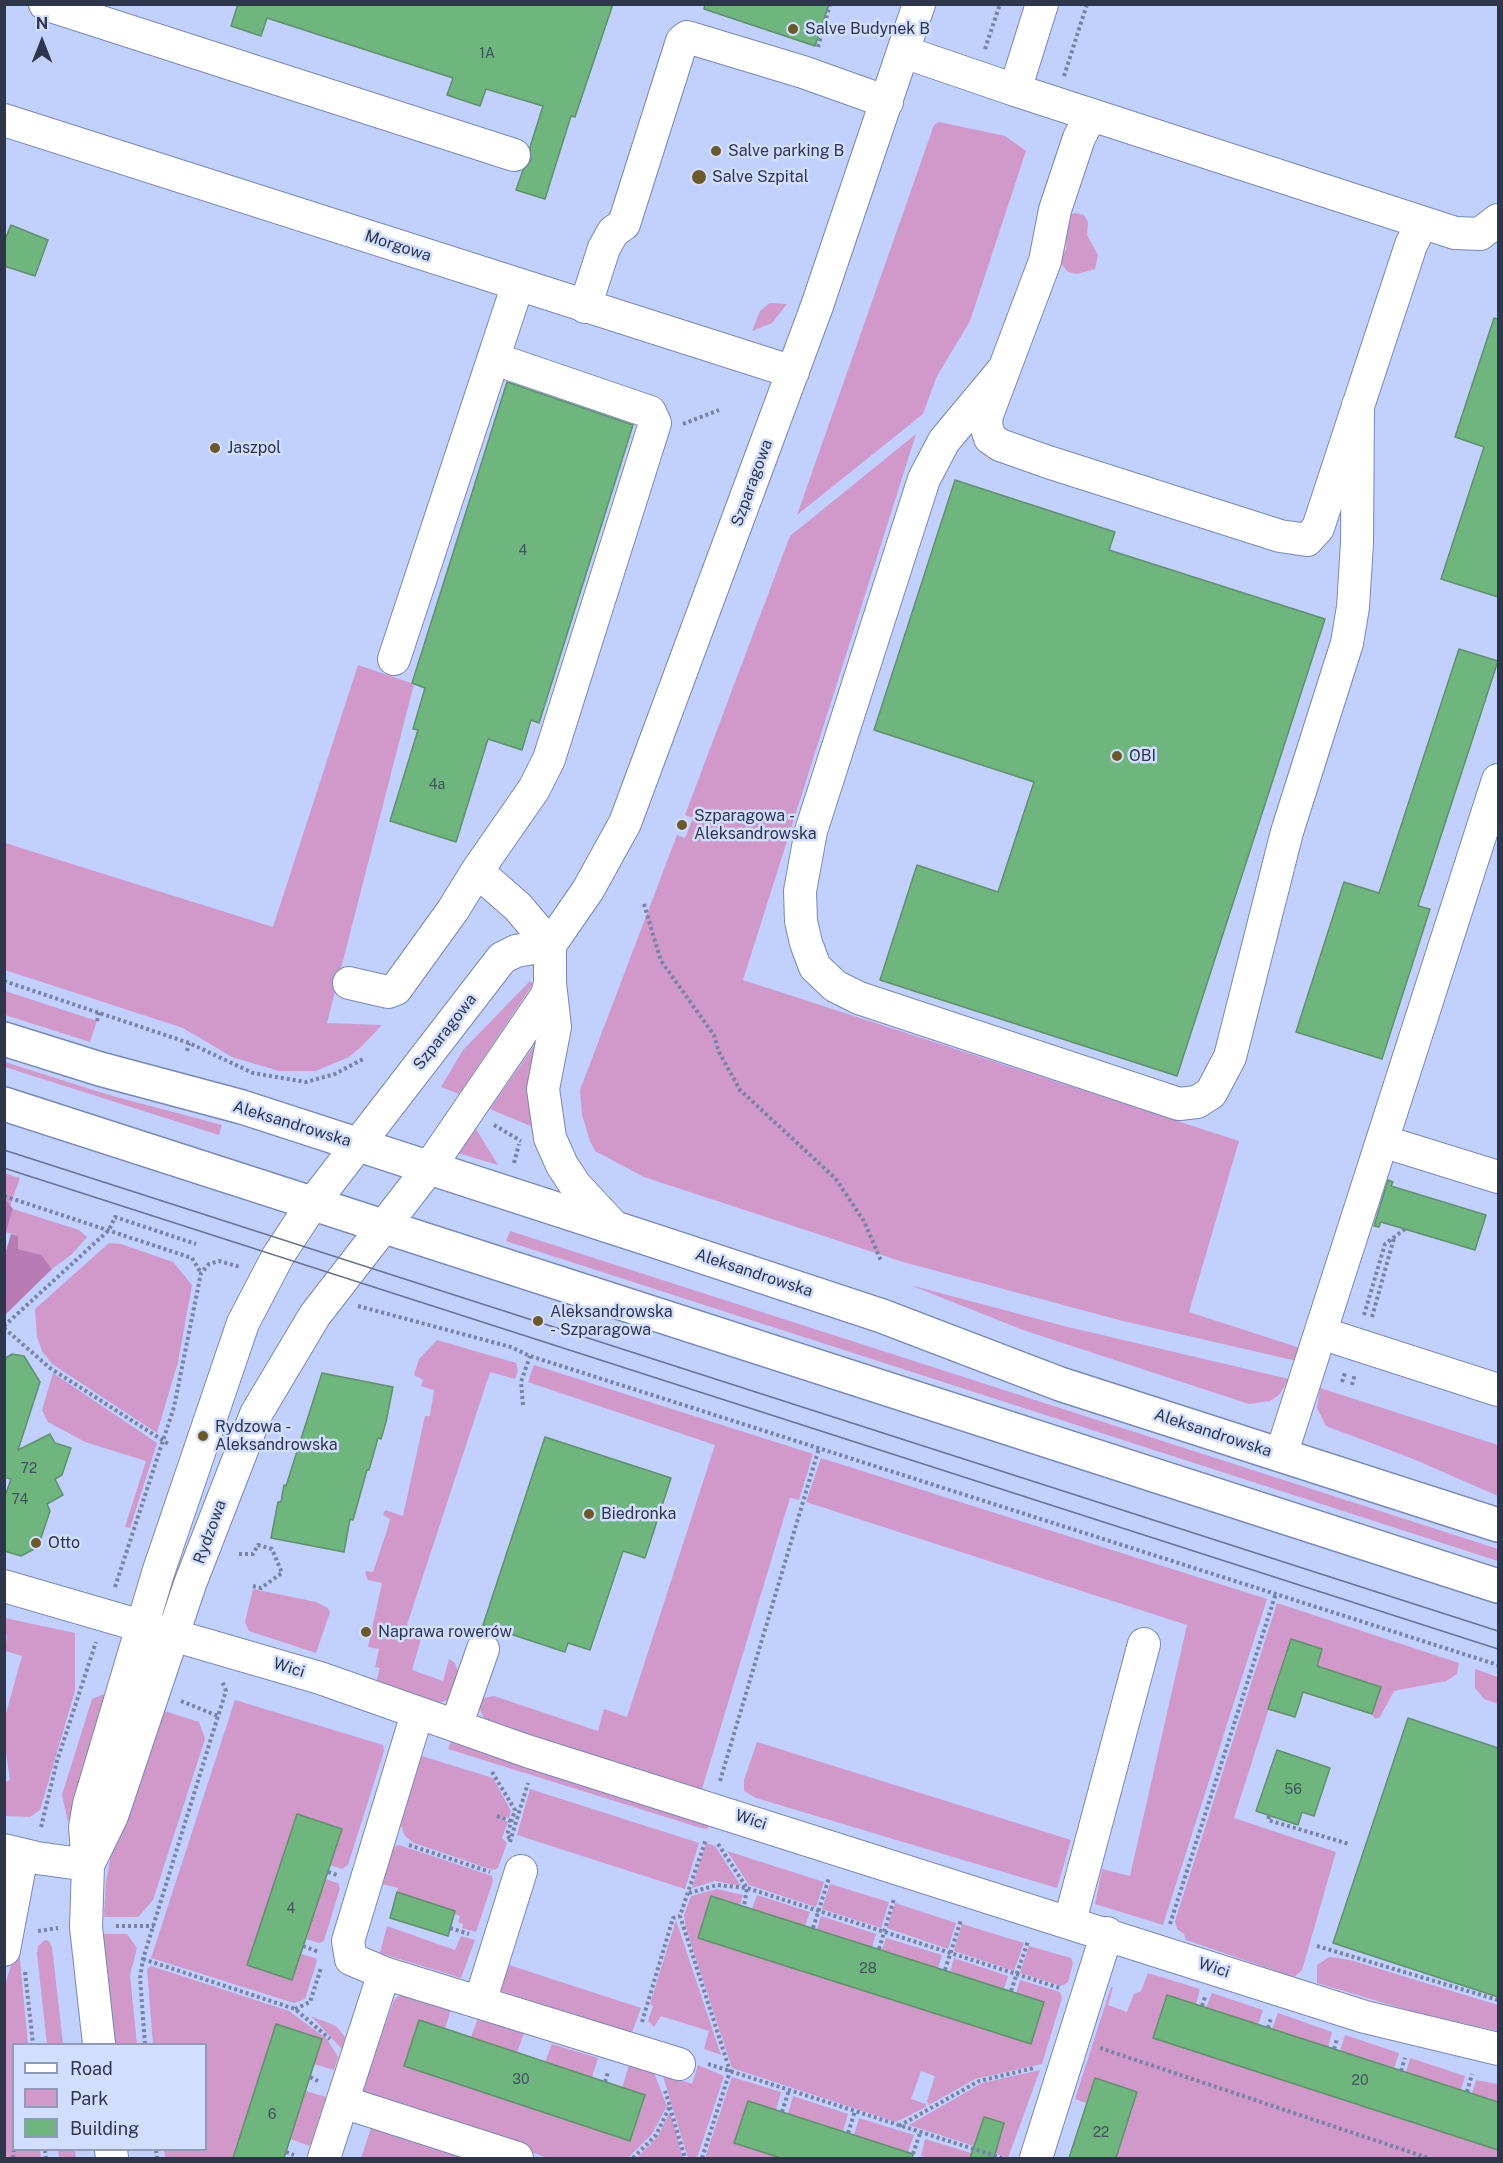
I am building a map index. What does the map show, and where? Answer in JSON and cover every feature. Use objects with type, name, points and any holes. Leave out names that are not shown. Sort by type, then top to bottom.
[{"type":"main road","name":"Aleksandrowska","points":[[4,1039],[100,1070],[242,1107],[615,1228],[882,1316],[1060,1384],[1498,1525]]},
{"type":"main road","points":[[4,1104],[1498,1586]]},
{"type":"street","points":[[45,4],[514,155]]},
{"type":"street","name":"Szparagowa","points":[[313,1203],[356,1144],[502,958],[516,951],[550,945],[593,882],[625,823],[793,372],[919,4]]},
{"type":"street","points":[[1014,90],[1042,4]]},
{"type":"street","points":[[585,307],[604,248],[613,232],[624,224],[682,41],[687,37],[803,72],[887,102]]},
{"type":"street","points":[[904,52],[1422,223],[1468,236],[1490,229],[1498,220]]},
{"type":"street","points":[[1091,115],[1079,138],[1055,210],[1045,261],[987,415],[986,425],[990,438],[999,445],[1298,540],[1307,540],[1318,528],[1411,245],[1422,223]]},
{"type":"street","name":"Morgowa","points":[[4,120],[793,372]]},
{"type":"street","points":[[394,659],[518,285]]},
{"type":"street","points":[[349,983],[388,992],[396,989],[453,910],[534,789],[549,759],[655,423],[650,412],[495,359]]},
{"type":"street","points":[[1004,369],[944,441],[924,479],[811,831],[800,891],[801,921],[806,943],[815,967],[835,986],[859,998],[1179,1104],[1197,1102],[1211,1093],[1230,1057],[1287,832],[1347,643],[1353,607],[1357,543],[1358,405]]},
{"type":"street","points":[[1281,1455],[1498,780]]},
{"type":"street","points":[[477,871],[518,908],[550,945],[550,983],[555,1027],[543,1089],[543,1104],[550,1138],[562,1165],[575,1185],[615,1228]]},
{"type":"street","points":[[429,1168],[547,995],[550,983]]},
{"type":"street","points":[[1382,1141],[1498,1177]]},
{"type":"street","name":"Rydzowa","points":[[88,1865],[112,1816],[173,1635],[256,1414],[301,1335],[429,1168]]},
{"type":"street","name":"Rydzowa","points":[[99,2043],[86,1927],[88,1865],[85,1827],[92,1789],[206,1428],[243,1323],[278,1256],[313,1203]]},
{"type":"street","points":[[1321,1333],[1498,1390]]},
{"type":"street","name":"Wici","points":[[4,1586],[320,1678],[417,1714],[1365,2017],[1498,2049]]},
{"type":"street","points":[[1070,1921],[1099,1820],[1144,1644]]},
{"type":"street","points":[[456,1726],[483,1649]]},
{"type":"street","points":[[417,1714],[348,1948],[351,1959],[384,1973],[679,2064]]},
{"type":"street","points":[[14,1957],[22,1847],[88,1865]]},
{"type":"street","points":[[480,2002],[510,1873]]},
{"type":"street","points":[[1036,2158],[1107,1933]]},
{"type":"street","points":[[324,2158],[384,1973]]},
{"type":"street","points":[[343,2102],[517,2158]]},
{"type":"path","points":[[820,43],[830,4]]},
{"type":"path","points":[[976,76],[1000,4]]},
{"type":"path","points":[[1055,103],[1087,4]]},
{"type":"path","points":[[686,423],[718,410]]},
{"type":"path","points":[[644,904],[661,961],[714,1035],[719,1052],[740,1090],[835,1178],[864,1221],[881,1261]]},
{"type":"path","points":[[4,981],[189,1043],[253,1073],[306,1082],[342,1071],[365,1058]]},
{"type":"path","points":[[97,1021],[99,1012]]},
{"type":"path","points":[[187,1051],[189,1043]]},
{"type":"path","points":[[492,1124],[520,1141],[529,1141]]},
{"type":"path","points":[[512,1169],[520,1141]]},
{"type":"path","points":[[4,1196],[192,1258],[201,1273]]},
{"type":"path","points":[[177,1447],[162,1442],[50,1368],[4,1327],[110,1230],[115,1218],[196,1244]]},
{"type":"path","points":[[1352,1385],[1359,1346],[1385,1244],[1405,1229]]},
{"type":"path","points":[[1342,1382],[1359,1346],[1394,1237]]},
{"type":"path","points":[[112,1594],[178,1391],[201,1273],[209,1264],[219,1261],[250,1270]]},
{"type":"path","points":[[350,1304],[511,1347],[530,1356],[1498,1665]]},
{"type":"path","points":[[523,1405],[521,1382],[530,1356]]},
{"type":"path","points":[[702,2158],[730,2071],[680,1916],[713,1821],[711,1808],[819,1448]]},
{"type":"path","points":[[239,1554],[253,1554],[258,1545],[272,1549],[282,1574],[261,1587],[253,1586]]},
{"type":"path","points":[[1161,1951],[1276,1593]]},
{"type":"path","points":[[22,1847],[52,1779],[98,1636]]},
{"type":"path","points":[[145,2043],[140,1978],[143,1959],[226,1691],[219,1670]]},
{"type":"path","points":[[176,1699],[218,1716]]},
{"type":"path","points":[[491,1770],[515,1810],[507,1835],[511,1840],[529,1782]]},
{"type":"path","points":[[497,1816],[511,1821]]},
{"type":"path","points":[[1269,1816],[1268,1820],[1349,1844]]},
{"type":"path","points":[[382,1836],[510,1873]]},
{"type":"path","points":[[718,1843],[747,1888],[744,1906]]},
{"type":"path","points":[[813,1928],[830,1878]]},
{"type":"path","points":[[688,1893],[717,1885],[747,1888],[1087,1997]]},
{"type":"path","points":[[879,1949],[895,1899]]},
{"type":"path","points":[[945,1970],[961,1919]]},
{"type":"path","points":[[113,1926],[154,1926]]},
{"type":"path","points":[[450,1928],[479,1937]]},
{"type":"path","points":[[1011,1991],[1029,1940]]},
{"type":"path","points":[[303,1946],[326,1954]]},
{"type":"path","points":[[1317,1946],[1498,2000]]},
{"type":"path","points":[[14,1957],[33,2043]]},
{"type":"path","points":[[143,1959],[295,2009],[335,2045]]},
{"type":"path","points":[[1074,2040],[1428,2158]]},
{"type":"path","points":[[1401,2071],[1407,2052]]},
{"type":"path","points":[[679,2064],[701,2062],[999,2158]]},
{"type":"path","points":[[899,2126],[979,2081],[1039,2067]]},
{"type":"path","points":[[1467,2092],[1473,2073]]},
{"type":"path","points":[[782,2112],[789,2090]]},
{"type":"path","points":[[670,2106],[685,2158]]},
{"type":"path","points":[[848,2133],[855,2111]]},
{"type":"path","points":[[913,2154],[920,2133]]},
{"type":"green space","points":[[939,122],[1005,136],[1026,151],[970,321],[936,378],[923,414],[797,515],[934,125]]},
{"type":"green space","points":[[1076,213],[1084,215],[1088,222],[1087,235],[1098,255],[1095,269],[1077,274],[1068,272],[1059,261],[1066,249],[1067,215]]},
{"type":"green space","points":[[770,303],[787,304],[772,323],[752,331],[760,311]]},
{"type":"green space","points":[[916,434],[743,980],[1239,1141],[1189,1312],[1300,1348],[1297,1361],[1123,1321],[903,1262],[644,1177],[595,1151],[590,1141],[582,1115],[580,1090],[677,835],[685,838],[693,818],[685,815],[790,536]]},
{"type":"green space","points":[[358,665],[414,684],[327,1023],[382,1025],[361,1047],[349,1057],[316,1071],[279,1071],[232,1057],[183,1028],[5,970],[5,843],[273,927]]},
{"type":"green space","points":[[530,981],[533,984],[459,1094],[441,1087],[463,1050]]},
{"type":"green space","points":[[5,991],[97,1021],[90,1042],[5,1015]]},
{"type":"green space","points":[[546,1028],[533,1127],[490,1109]]},
{"type":"green space","points":[[5,1062],[109,1095],[222,1125],[219,1135],[5,1067]]},
{"type":"green space","points":[[476,1129],[498,1165],[458,1153]]},
{"type":"green space","points":[[4,1173],[20,1178],[10,1206],[5,1199]]},
{"type":"green space","points":[[13,1209],[79,1230],[87,1237],[72,1254],[52,1269],[40,1255],[18,1249],[18,1236],[6,1232]]},
{"type":"green space","points":[[510,1231],[1498,1549],[1498,1561],[506,1241]]},
{"type":"green space","points":[[109,1243],[121,1244],[173,1262],[192,1285],[178,1362],[157,1433],[52,1364],[42,1351],[37,1337],[35,1309]]},
{"type":"green space","points":[[910,1285],[1068,1327],[1289,1379],[1279,1395],[1270,1401],[1249,1404],[1023,1330]]},
{"type":"green space","points":[[437,1340],[516,1363],[518,1371],[515,1379],[490,1372],[404,1634],[421,1639],[412,1670],[443,1681],[449,1659],[455,1663],[458,1672],[456,1688],[448,1700],[435,1704],[376,1683],[380,1668],[375,1667],[379,1649],[368,1647],[382,1583],[368,1580],[365,1573],[366,1571],[373,1572],[387,1530],[390,1519],[383,1515],[385,1510],[403,1516],[425,1416],[430,1416],[434,1390],[421,1386],[423,1380],[414,1375],[419,1359]]},
{"type":"green space","points":[[534,1365],[813,1454],[799,1500],[790,1498],[702,1789],[485,1721],[480,1709],[478,1703],[484,1698],[494,1696],[598,1731],[604,1709],[627,1717],[715,1445],[528,1382]]},
{"type":"green space","points":[[53,1373],[157,1443],[130,1528],[125,1527],[146,1461],[85,1442],[48,1422],[42,1410]]},
{"type":"green space","points":[[1320,1388],[1498,1445],[1498,1496],[1411,1458],[1326,1426],[1317,1408]]},
{"type":"green space","points":[[821,1458],[1267,1599],[1163,1925],[1095,1904],[1102,1869],[1130,1876],[1187,1625],[806,1502]]},
{"type":"green space","points":[[253,1589],[316,1602],[328,1608],[330,1612],[316,1653],[249,1631],[245,1622]]},
{"type":"green space","points":[[1277,1603],[1459,1663],[1457,1674],[1446,1681],[1394,1691],[1380,1717],[1375,1719],[1372,1714],[1381,1687],[1317,1666],[1291,1639],[1234,1818],[1336,1852],[1302,1970],[1294,1977],[1186,1940],[1184,1934],[1177,1929],[1175,1921]]},
{"type":"green space","points":[[5,1618],[75,1633],[75,1691],[40,1810],[30,1817],[5,1816],[5,1782],[10,1780],[5,1746],[5,1717],[22,1656],[5,1651],[7,1635],[5,1634]]},
{"type":"green space","points":[[1475,1669],[1498,1677],[1498,1704],[1484,1699],[1475,1688]]},
{"type":"green space","points":[[109,1692],[68,1822],[62,1795],[92,1699]]},
{"type":"green space","points":[[235,1700],[383,1745],[384,1751],[348,1865],[342,1869],[330,1865],[297,1815],[247,1965],[292,1980],[301,1954],[315,1958],[317,1961],[305,1999],[294,2003],[151,1958]]},
{"type":"green space","points":[[158,1709],[199,1722],[205,1739],[153,1900],[138,1917],[104,1917],[106,1881],[114,1840]]},
{"type":"green space","points":[[451,1741],[710,1823],[707,1829],[701,1828],[448,1749]]},
{"type":"green space","points":[[757,1742],[1071,1840],[1057,1888],[756,1798],[744,1791],[744,1780]]},
{"type":"green space","points":[[412,1753],[493,1778],[511,1811],[509,1818],[503,1816],[502,1820],[508,1822],[502,1838],[507,1843],[498,1868],[493,1870],[414,1843],[405,1836],[398,1818]]},
{"type":"green space","points":[[530,1789],[699,1843],[685,1889],[517,1835]]},
{"type":"green space","points":[[706,1843],[715,1846],[741,1886],[715,1881],[692,1888]]},
{"type":"green space","points":[[399,1845],[492,1876],[493,1881],[476,1932],[462,1928],[463,1924],[458,1922],[460,1916],[454,1914],[455,1911],[397,1892],[398,1888],[379,1883],[390,1848]]},
{"type":"green space","points":[[727,1851],[824,1882],[816,1907],[749,1885]]},
{"type":"green space","points":[[325,1879],[338,1883],[340,1888],[324,1941],[319,1943],[306,1939]]},
{"type":"green space","points":[[830,1884],[889,1902],[881,1928],[822,1909]]},
{"type":"green space","points":[[717,1889],[743,1895],[740,1905],[711,1896],[698,1938],[1030,2044],[1044,2002],[1016,1993],[1020,1980],[1060,1992],[1062,1998],[1042,2064],[975,2079],[929,2105],[927,2101],[935,2076],[921,2071],[911,2099],[926,2104],[926,2107],[896,2122],[732,2068],[686,1928],[684,1915],[691,1896]]},
{"type":"green space","points":[[757,1895],[810,1912],[805,1926],[752,1909]]},
{"type":"green space","points":[[895,1903],[956,1923],[948,1949],[887,1928]]},
{"type":"green space","points":[[821,1916],[876,1934],[872,1947],[817,1929]]},
{"type":"green space","points":[[676,1920],[721,2055],[704,2049],[709,2031],[661,2016],[654,2027],[648,2021],[653,2006],[650,2004]]},
{"type":"green space","points":[[962,1924],[1024,1943],[1014,1971],[954,1951]]},
{"type":"green space","points":[[387,1926],[455,1950],[461,1936],[475,1940],[461,1978],[380,1953]]},
{"type":"green space","points":[[103,1934],[127,1934],[137,1948],[130,1975],[137,2043],[114,2043]]},
{"type":"green space","points":[[886,1938],[942,1955],[938,1968],[882,1950]]},
{"type":"green space","points":[[45,1940],[49,1941],[52,1947],[63,2043],[47,2043],[38,1946]]},
{"type":"green space","points":[[1029,1946],[1071,1958],[1073,1964],[1068,1982],[1062,1986],[1020,1973]]},
{"type":"green space","points":[[16,1949],[19,1950],[28,2043],[12,2043],[12,2151],[40,2151],[41,2158],[5,2158],[5,1985]]},
{"type":"green space","points":[[1329,1957],[1350,1960],[1498,2005],[1498,2031],[1414,2012],[1317,1983],[1317,1965]]},
{"type":"green space","points":[[954,1958],[1008,1976],[1004,1989],[950,1972]]},
{"type":"green space","points":[[503,1963],[641,2008],[631,2035],[499,1990]]},
{"type":"green space","points":[[151,1966],[289,2011],[327,2039],[338,2057],[334,2070],[314,2064],[276,2024],[233,2158],[165,2158],[164,2151],[207,2151],[207,2043],[153,2043],[147,1969]]},
{"type":"green space","points":[[1148,1973],[1200,1989],[1196,2004],[1154,2038],[1498,2150],[1498,2158],[1116,2158],[1137,2092],[1095,2079],[1086,2103],[1075,2099],[1111,1987],[1113,1987],[1108,2005],[1127,2012],[1134,1994],[1141,1991]]},
{"type":"green space","points":[[1212,1993],[1263,2010],[1258,2025],[1206,2008]]},
{"type":"green space","points":[[401,1995],[451,2009],[445,2029],[419,2021],[404,2066],[629,2141],[645,2096],[622,2088],[630,2062],[653,2070],[667,2106],[652,2134],[628,2158],[548,2158],[360,2094],[394,2000]]},
{"type":"green space","points":[[1278,2013],[1332,2032],[1328,2047],[1272,2029]]},
{"type":"green space","points":[[311,2016],[336,2026],[345,2037],[342,2049]]},
{"type":"green space","points":[[478,2018],[524,2033],[517,2053],[471,2037]]},
{"type":"green space","points":[[1345,2035],[1399,2053],[1394,2069],[1340,2051]]},
{"type":"green space","points":[[552,2044],[598,2058],[592,2077],[545,2062]]},
{"type":"green space","points":[[1410,2058],[1465,2076],[1461,2090],[1406,2072]]},
{"type":"green space","points":[[698,2065],[724,2076],[697,2158],[688,2158],[662,2073],[692,2084]]},
{"type":"green space","points":[[1040,2070],[1008,2158],[995,2153],[1004,2123],[974,2146],[909,2125],[982,2083]]},
{"type":"green space","points":[[732,2077],[781,2092],[776,2110],[748,2101],[734,2143],[781,2158],[705,2158]]},
{"type":"green space","points":[[1476,2080],[1498,2084],[1498,2102],[1472,2093]]},
{"type":"green space","points":[[306,2091],[326,2097],[310,2146],[290,2139]]},
{"type":"green space","points":[[793,2096],[848,2114],[843,2131],[788,2114]]},
{"type":"green space","points":[[670,2112],[683,2158],[637,2158],[658,2136]]},
{"type":"green space","points":[[859,2118],[914,2135],[908,2152],[854,2135]]},
{"type":"green space","points":[[371,2128],[466,2158],[361,2158]]},
{"type":"green space","points":[[925,2139],[988,2158],[921,2156]]},
{"type":"green space","points":[[58,2151],[75,2151],[76,2158],[59,2158]]},
{"type":"shaded area","points":[[5,1199],[13,1209],[6,1232],[5,1232]]},
{"type":"shaded area","points":[[11,1234],[18,1236],[18,1249],[41,1255],[52,1269],[5,1315],[5,1254]]},
{"type":"building","points":[[238,4],[613,4],[575,117],[571,116],[545,199],[516,190],[523,170],[531,160],[530,147],[543,106],[486,89],[480,106],[447,95],[453,78],[267,18],[261,36],[231,26]]},
{"type":"building","name":"Salve Budynek B","points":[[705,4],[829,4],[815,46],[704,9]]},
{"type":"building","points":[[11,225],[48,240],[35,276],[4,266],[4,242]]},
{"type":"building","points":[[1494,318],[1498,319],[1498,597],[1441,579],[1484,447],[1455,437]]},
{"type":"building","points":[[507,382],[633,425],[539,723],[531,720],[522,750],[488,739],[456,842],[390,821],[418,730],[413,729],[425,688],[412,683]]},
{"type":"building","name":"OBI","points":[[955,480],[1115,532],[1109,550],[1325,619],[1177,1076],[880,980],[917,865],[998,892],[1034,782],[874,730]]},
{"type":"building","points":[[1459,649],[1498,661],[1418,906],[1430,909],[1382,1059],[1296,1032],[1344,882],[1379,893]]},
{"type":"building","points":[[1388,1180],[1393,1182],[1391,1186],[1486,1215],[1475,1250],[1381,1222],[1379,1227],[1374,1226]]},
{"type":"building","points":[[12,1354],[24,1356],[40,1382],[18,1450],[50,1434],[55,1443],[71,1448],[62,1475],[55,1479],[63,1495],[47,1504],[50,1511],[38,1547],[21,1556],[4,1551],[4,1499],[11,1479],[4,1477],[4,1359]]},
{"type":"building","points":[[322,1373],[393,1387],[381,1439],[378,1438],[353,1520],[350,1519],[344,1552],[271,1538],[278,1502],[281,1502],[284,1485],[286,1486]]},
{"type":"building","name":"Biedronka","points":[[545,1437],[671,1478],[645,1558],[623,1551],[590,1650],[568,1643],[565,1652],[483,1625]]},
{"type":"building","points":[[1291,1639],[1322,1649],[1317,1666],[1381,1687],[1372,1714],[1303,1692],[1295,1717],[1268,1709]]},
{"type":"building","points":[[1408,1718],[1498,1748],[1498,1997],[1333,1943]]},
{"type":"building","points":[[1277,1750],[1330,1768],[1314,1816],[1302,1812],[1298,1825],[1256,1811]]},
{"type":"building","points":[[297,1814],[342,1829],[292,1980],[247,1965]]},
{"type":"building","points":[[397,1892],[455,1911],[448,1936],[390,1918]]},
{"type":"building","points":[[711,1896],[1044,2002],[1031,2044],[698,1938]]},
{"type":"building","points":[[1167,1995],[1498,2102],[1498,2150],[1153,2038]]},
{"type":"building","points":[[419,2020],[645,2095],[630,2141],[404,2066]]},
{"type":"building","points":[[276,2024],[322,2039],[284,2158],[233,2158]]},
{"type":"building","points":[[1095,2078],[1137,2092],[1116,2158],[1069,2158]]},
{"type":"building","points":[[748,2101],[913,2154],[912,2158],[781,2158],[734,2143]]},
{"type":"building","points":[[984,2117],[1004,2123],[994,2158],[970,2158]]},
{"type":"tram line","points":[[4,1150],[1498,1631]]},
{"type":"tram line","points":[[4,1168],[1498,1649]]},
{"type":"place","name":"Salve Budynek B","points":[[793,29]]},
{"type":"place","name":"Salve parking B","points":[[716,151]]},
{"type":"place","name":"Salve Szpital","points":[[699,177]]},
{"type":"place","name":"Jaszpol","points":[[215,448]]},
{"type":"place","name":"OBI","points":[[1117,756]]},
{"type":"place","name":"Szparagowa - Aleksandrowska","points":[[682,825]]},
{"type":"place","name":"Aleksandrowska - Szparagowa","points":[[538,1321]]},
{"type":"place","name":"Rydzowa - Aleksandrowska","points":[[203,1436]]},
{"type":"place","name":"Biedronka","points":[[589,1514]]},
{"type":"place","name":"Otto","points":[[36,1543]]},
{"type":"place","name":"Naprawa rowerów","points":[[366,1632]]}]
